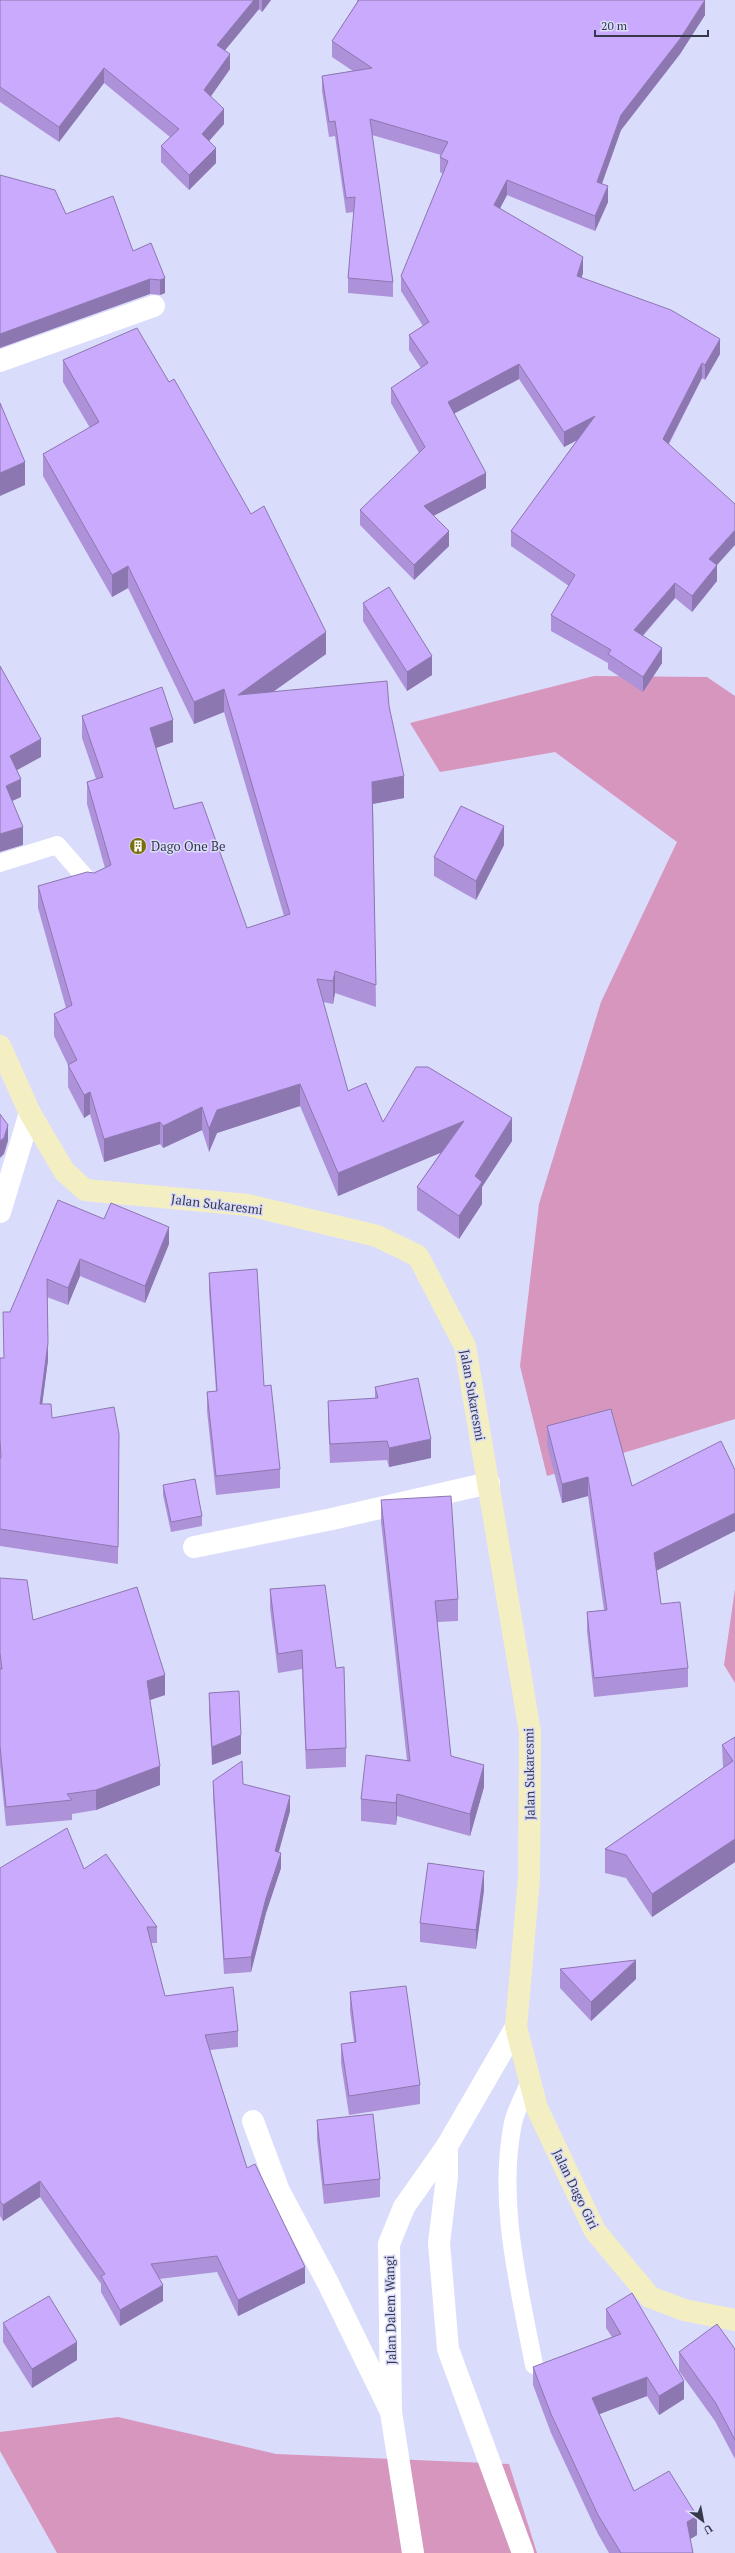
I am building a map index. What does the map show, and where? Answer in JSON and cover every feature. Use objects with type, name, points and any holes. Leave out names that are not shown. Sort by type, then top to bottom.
[{"type":"main road","name":"Jalan Sukaresmi","points":[[0,1046],[30,1113],[64,1171],[85,1190],[248,1205],[377,1236],[418,1256],[465,1346],[530,1732],[529,1879],[516,2027]]},
{"type":"main road","name":"Jalan Dago Giri","points":[[516,2027],[537,2108],[595,2231],[650,2297],[684,2310],[735,2320]]},
{"type":"street","points":[[0,361],[154,306]]},
{"type":"street","points":[[0,1212],[30,1113]]},
{"type":"street","points":[[194,1547],[332,1519],[489,1483]]},
{"type":"street","name":"Jalan Dalem Wangi","points":[[413,2553],[391,2412],[389,2244],[404,2207],[446,2146],[516,2027]]},
{"type":"street","points":[[253,2121],[279,2191],[328,2283],[391,2412]]},
{"type":"street","points":[[446,2146],[447,2177],[439,2243],[448,2349],[492,2473],[523,2553]]},
{"type":"lane","points":[[0,863],[57,845],[92,884]]},
{"type":"lane","points":[[530,2081],[513,2122],[506,2177],[517,2275],[534,2365]]},
{"type":"shaded area","points":[[594,676],[707,677],[735,696],[735,1419],[547,1476],[520,1366],[539,1204],[601,1002],[677,842],[555,752],[440,772],[410,723]]},
{"type":"shaded area","points":[[735,1589],[735,1683],[724,1665]]},
{"type":"shaded area","points":[[118,2417],[276,2454],[509,2464],[537,2553],[57,2553],[0,2451],[0,2432]]},
{"type":"building","points":[[0,0],[254,0],[217,45],[230,54],[204,90],[224,109],[202,134],[216,148],[189,175],[161,146],[179,129],[104,68],[59,127],[0,87]]},
{"type":"building","points":[[359,0],[705,0],[680,39],[621,115],[597,182],[608,186],[595,216],[507,180],[494,205],[583,257],[577,276],[671,310],[720,339],[705,365],[702,363],[663,439],[735,504],[735,530],[709,559],[717,565],[692,596],[675,583],[634,630],[662,648],[643,677],[608,654],[611,650],[551,615],[575,575],[511,531],[595,416],[564,432],[519,364],[448,402],[486,473],[424,506],[449,531],[414,565],[360,510],[425,447],[391,388],[428,363],[409,335],[429,322],[401,276],[448,161],[440,157],[448,142],[370,119],[393,282],[348,278],[355,197],[346,198],[335,121],[329,122],[322,76],[372,68],[332,41]]},
{"type":"building","points":[[0,175],[55,190],[66,214],[113,196],[133,251],[151,243],[165,278],[160,280],[150,279],[0,334]]},
{"type":"building","points":[[137,328],[169,382],[174,379],[251,514],[264,506],[326,632],[238,695],[387,681],[389,706],[404,776],[372,782],[376,985],[335,971],[333,981],[317,979],[348,1091],[366,1083],[383,1122],[416,1067],[428,1067],[512,1118],[475,1176],[482,1182],[459,1216],[417,1187],[464,1121],[338,1173],[300,1084],[217,1110],[209,1129],[202,1107],[163,1126],[160,1122],[104,1139],[90,1092],[84,1095],[68,1065],[77,1060],[54,1014],[72,1005],[38,886],[87,872],[94,873],[111,865],[87,782],[103,777],[82,716],[162,687],[173,720],[150,728],[174,809],[202,802],[247,928],[290,914],[224,689],[194,702],[128,566],[112,575],[43,454],[99,422],[63,360]]},
{"type":"building","points":[[0,403],[25,462],[0,473]]},
{"type":"building","points":[[389,587],[432,656],[407,672],[363,603]]},
{"type":"building","points":[[0,666],[41,739],[10,756],[21,779],[6,786],[23,827],[0,834]]},
{"type":"building","points":[[461,806],[504,826],[476,881],[434,857]]},
{"type":"building","points":[[0,1114],[8,1125],[4,1138],[0,1141]]},
{"type":"building","points":[[58,1200],[104,1219],[111,1203],[169,1227],[145,1286],[80,1259],[68,1288],[47,1279],[48,1343],[40,1404],[51,1404],[52,1418],[114,1407],[119,1434],[118,1547],[0,1529],[0,1358],[4,1358],[3,1312],[10,1312]]},
{"type":"building","points":[[257,1269],[264,1386],[271,1385],[280,1469],[216,1476],[207,1392],[217,1391],[209,1273]]},
{"type":"building","points":[[418,1378],[431,1439],[389,1448],[387,1441],[330,1444],[328,1401],[378,1398],[375,1387]]},
{"type":"building","points":[[611,1409],[632,1486],[721,1441],[735,1470],[735,1513],[654,1553],[661,1604],[680,1602],[688,1668],[594,1678],[587,1612],[607,1610],[588,1477],[562,1484],[547,1426]]},
{"type":"building","points":[[195,1479],[202,1516],[171,1522],[163,1485]]},
{"type":"building","points":[[451,1496],[458,1599],[435,1601],[451,1756],[484,1765],[470,1814],[397,1794],[396,1803],[361,1799],[366,1755],[410,1761],[381,1500]]},
{"type":"building","points":[[0,1578],[27,1580],[33,1620],[137,1587],[165,1675],[147,1681],[160,1766],[96,1790],[67,1794],[72,1800],[6,1807],[0,1746],[0,1669],[2,1669],[0,1653]]},
{"type":"building","points":[[325,1585],[336,1668],[344,1667],[346,1748],[306,1750],[302,1650],[278,1654],[270,1589]]},
{"type":"building","points":[[239,1691],[241,1735],[212,1747],[209,1693]]},
{"type":"building","points":[[735,1737],[735,1839],[652,1894],[626,1855],[605,1849],[733,1761],[722,1745]]},
{"type":"building","points":[[242,1761],[243,1784],[290,1796],[275,1851],[281,1853],[266,1898],[251,1957],[224,1959],[213,1781]]},
{"type":"building","points":[[67,1828],[84,1869],[106,1854],[157,1927],[147,1927],[165,1996],[233,1987],[238,2031],[205,2035],[247,2168],[255,2164],[305,2267],[238,2300],[217,2256],[151,2264],[163,2285],[120,2310],[101,2276],[105,2274],[40,2181],[3,2205],[0,2201],[0,1868]]},
{"type":"building","points":[[428,1863],[484,1871],[476,1930],[420,1923]]},
{"type":"building","points":[[636,1960],[591,2002],[560,1969]]},
{"type":"building","points":[[406,1986],[420,2085],[349,2096],[341,2044],[356,2042],[350,1992]]},
{"type":"building","points":[[373,2114],[380,2179],[324,2185],[317,2120]]},
{"type":"building","points":[[632,2293],[684,2381],[659,2396],[647,2377],[592,2398],[634,2491],[669,2471],[697,2516],[687,2522],[693,2553],[621,2553],[598,2515],[551,2414],[533,2367],[621,2334],[606,2309]]},
{"type":"building","points":[[49,2296],[77,2342],[32,2369],[3,2323]]},
{"type":"building","points":[[717,2324],[735,2349],[735,2440],[715,2402],[679,2352]]},
{"type":"place","name":"Dago One Be","points":[[138,846]]}]
